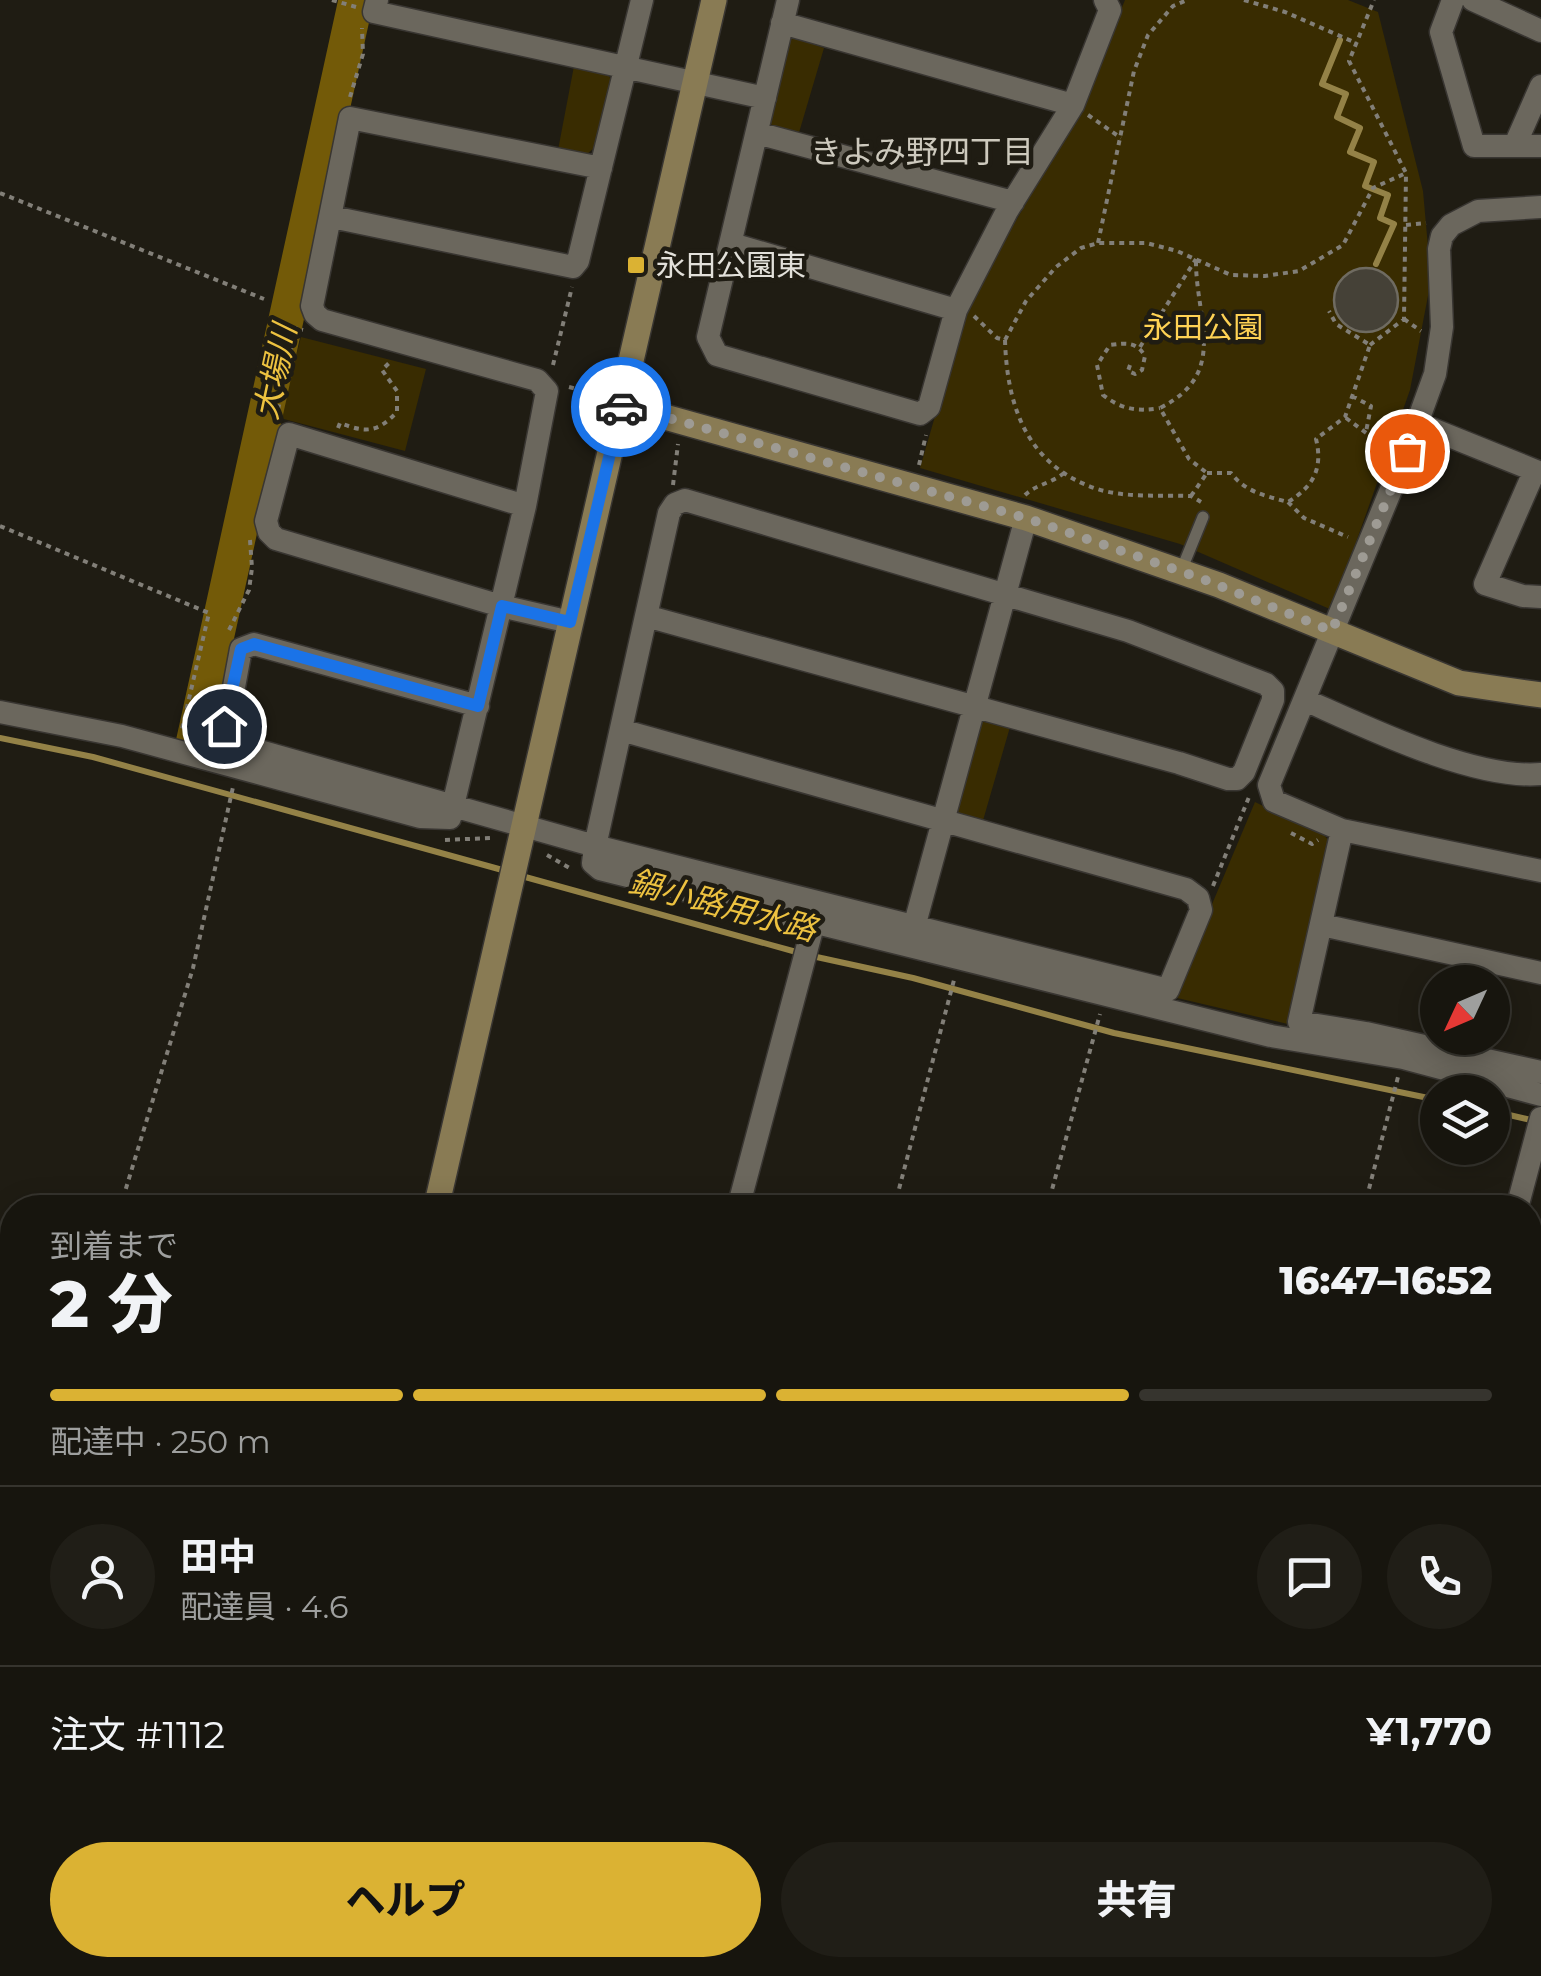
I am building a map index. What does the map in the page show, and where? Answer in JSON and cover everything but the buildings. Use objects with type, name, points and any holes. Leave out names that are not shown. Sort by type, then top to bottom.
[{"type":"street","points":[[332,217],[573,268],[578,261],[642,0]]},
{"type":"street","points":[[439,1195],[570,622],[612,400],[714,0]]},
{"type":"street","points":[[788,0],[708,338],[717,355],[920,414],[926,412],[956,310],[1013,202],[1073,105],[1110,10],[1105,0]]},
{"type":"street","points":[[1452,0],[1440,32],[1474,146],[1541,146]]},
{"type":"street","points":[[1472,0],[1541,30]]},
{"type":"street","points":[[369,4],[374,12],[765,98]]},
{"type":"street","points":[[782,23],[1073,105]]},
{"type":"street","points":[[1515,145],[1541,86]]},
{"type":"street","points":[[0,712],[122,736],[420,817],[450,818],[525,506],[547,384],[322,320],[315,314],[312,306],[350,118],[601,168]]},
{"type":"street","points":[[757,133],[1013,202]]},
{"type":"street","points":[[1541,207],[1478,211],[1446,230],[1439,249],[1442,327],[1435,374],[1268,785],[1274,801],[1342,830],[1541,871]]},
{"type":"street","points":[[732,244],[956,310]]},
{"type":"street","points":[[612,400],[1025,510],[1459,683],[1541,696]]},
{"type":"street","points":[[1418,423],[1538,472],[1485,584],[1523,596],[1541,597]]},
{"type":"street","points":[[525,506],[289,434],[266,521],[276,539],[502,606],[570,622]]},
{"type":"street","points":[[646,616],[1228,780],[1237,779],[1244,772],[1274,700],[1273,691],[1266,684],[1128,632],[685,500],[674,504],[669,513],[594,846],[593,863],[600,869],[1271,1036],[1403,1058],[1541,1095]]},
{"type":"street","points":[[914,926],[1025,510]]},
{"type":"street","points":[[478,706],[254,644],[241,649],[224,741],[525,828],[1168,990],[1201,910],[1198,898],[1186,890],[621,730]]},
{"type":"street","points":[[1305,700],[1396,740],[1466,763],[1541,774]]},
{"type":"street","points":[[1342,830],[1299,1022],[1541,1072]]},
{"type":"street","points":[[741,1195],[814,922]]},
{"type":"street","points":[[1322,925],[1541,973]]},
{"type":"street","points":[[1520,1195],[1539,1126]]},
{"type":"lane","points":[[1181,571],[1202,517]]},
{"type":"path","points":[[1098,243],[1134,71],[1148,36],[1172,6],[1187,0]]},
{"type":"path","points":[[1244,0],[1286,12],[1356,43]]},
{"type":"path","points":[[1288,502],[1308,489],[1321,460],[1316,438],[1345,417],[1370,344],[1404,319],[1406,173],[1349,60],[1374,0]]},
{"type":"path","points":[[334,1],[369,4]]},
{"type":"path","points":[[1073,105],[1122,138]]},
{"type":"path","points":[[1202,517],[1204,504],[1191,496],[1100,490],[1049,463],[1025,436],[1005,365],[1004,340],[1026,300],[1056,267],[1081,248],[1098,243],[1146,244],[1232,275],[1299,271],[1342,244],[1373,188],[1406,173]]},
{"type":"path","points":[[0,193],[264,299]]},
{"type":"path","points":[[1405,225],[1433,222]]},
{"type":"path","points":[[1140,347],[1196,259]]},
{"type":"path","points":[[1130,365],[1128,371],[1136,374],[1142,370],[1145,356],[1140,347],[1130,342],[1110,345],[1096,365],[1102,395],[1114,404],[1130,409],[1160,408],[1188,390],[1201,364],[1206,328],[1196,259]]},
{"type":"path","points":[[573,268],[574,278],[547,384],[612,400]]},
{"type":"path","points":[[956,310],[973,316],[1004,340]]},
{"type":"path","points":[[1329,311],[1336,324],[1370,344]]},
{"type":"path","points":[[1352,396],[1371,406],[1366,432]]},
{"type":"path","points":[[1160,408],[1189,459],[1207,473],[1231,473],[1250,490],[1288,502],[1304,518],[1348,537]]},
{"type":"path","points":[[918,470],[930,422],[926,412]]},
{"type":"path","points":[[1345,417],[1386,445],[1379,463]]},
{"type":"path","points":[[674,504],[672,490],[679,438]]},
{"type":"path","points":[[1025,510],[1027,492],[1064,473]]},
{"type":"path","points":[[1191,496],[1207,473]]},
{"type":"path","points":[[0,526],[209,613],[177,751]]},
{"type":"path","points":[[124,1195],[193,968],[237,769]]},
{"type":"path","points":[[897,1195],[959,958]]},
{"type":"path","points":[[1051,1195],[1105,994]]},
{"type":"path","points":[[1367,1195],[1403,1058]]},
{"type":"green space","name":"永田公園","points":[[1125,0],[1348,0],[1378,12],[1423,191],[1431,280],[1410,390],[1332,610],[1180,544],[920,468],[967,306],[1079,111]]},
{"type":"green space","points":[[795,38],[824,48],[798,136],[769,122],[787,41]]},
{"type":"green space","points":[[574,66],[607,72],[611,80],[595,147],[586,155],[558,150]]},
{"type":"green space","points":[[301,337],[426,369],[405,451],[280,418]]},
{"type":"green space","points":[[981,720],[1010,727],[982,824],[954,812]]},
{"type":"green space","points":[[1255,802],[1329,841],[1292,1025],[1173,997]]},
{"type":"waterway","name":"大場川","points":[[193,744],[356,0]]},
{"type":"waterway","points":[[1340,40],[1322,84],[1346,94],[1337,117],[1360,128],[1350,152],[1374,162],[1365,186],[1388,195],[1380,218],[1394,224],[1376,264]]},
{"type":"waterway","name":"鍋小路用水路","points":[[0,738],[93,757],[506,871]]},
{"type":"waterway","name":"鍋小路用水路","points":[[518,875],[800,953]]},
{"type":"waterway","name":"鍋小路用水路","points":[[812,956],[913,978],[1114,1033],[1420,1096]]},
{"type":"waterway","name":"鍋小路用水路","points":[[1510,1115],[1535,1121]]},
{"type":"way so far","points":[[621,407],[1026,518],[1200,578],[1332,631],[1407,451]]},
{"type":"place","name":"永田公園東","points":[[636,265]]},
{"type":"district","name":"きよみ野四丁目","points":[[922,151]]},
{"type":"route","points":[[224,726],[241,649],[254,644],[478,706],[502,606],[570,622],[621,407]]}]
